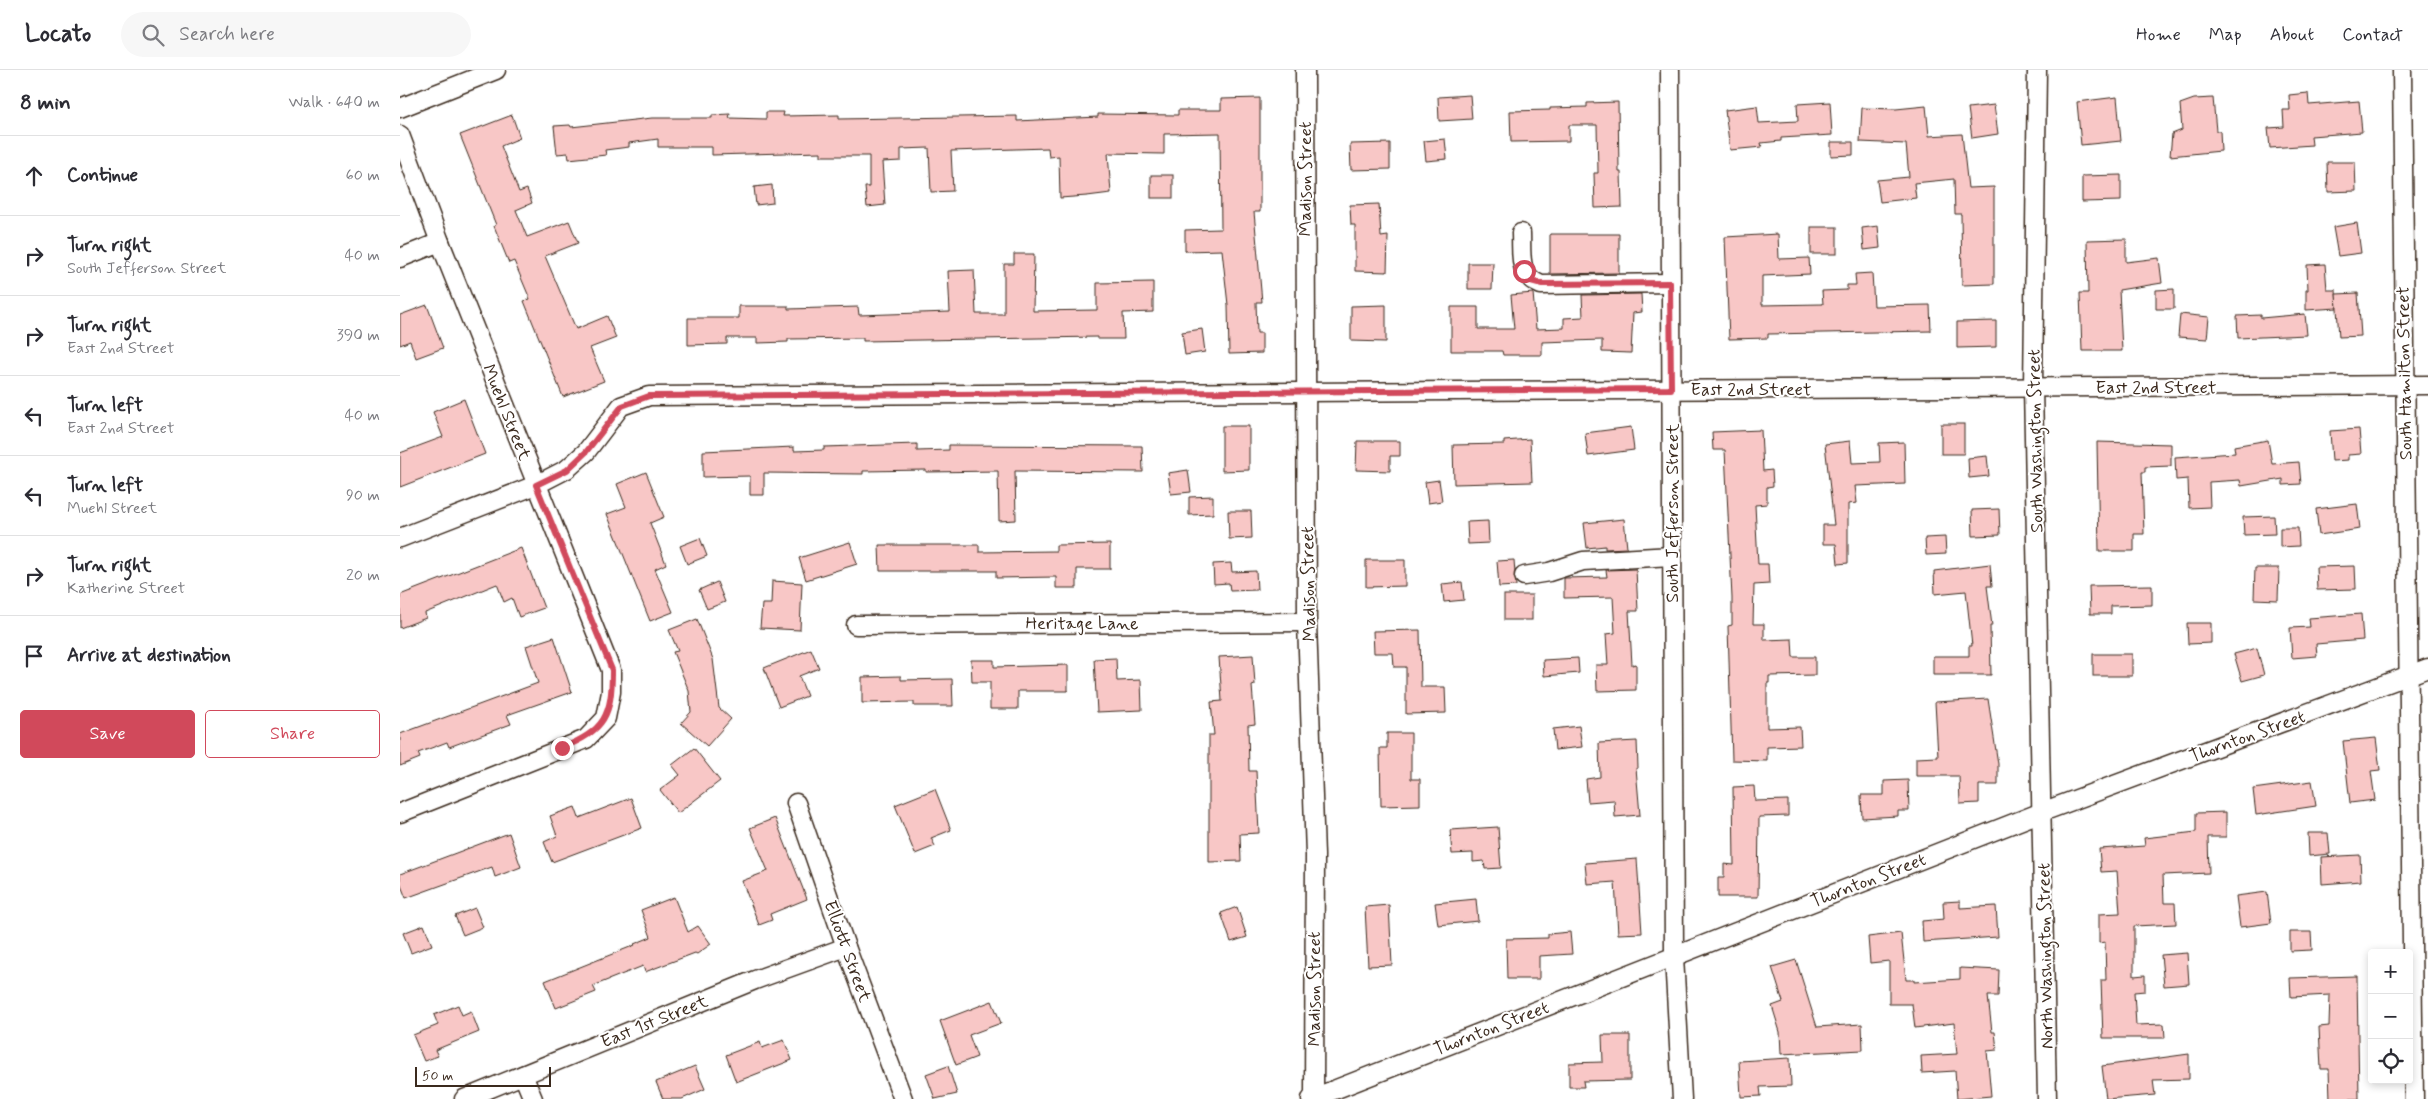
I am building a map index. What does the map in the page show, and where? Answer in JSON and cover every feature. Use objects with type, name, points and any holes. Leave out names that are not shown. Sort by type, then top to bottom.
[{"type":"street","points":[[400,108],[496,70]]},
{"type":"street","name":"Madison Street","points":[[1305,70],[1307,622],[1315,855],[1312,1098]]},
{"type":"street","name":"South Jefferson Street","points":[[1670,70],[1674,957],[1682,1099]]},
{"type":"street","name":"South Washington Street","points":[[2037,70],[2033,388],[2042,812]]},
{"type":"street","name":"South Hamilton Street","points":[[2402,70],[2403,385],[2410,675],[2414,1099]]},
{"type":"street","name":"Muehl Street","points":[[400,135],[536,485],[612,670],[612,692],[606,718],[586,738],[400,813]]},
{"type":"street","points":[[1521,233],[1524,271],[1531,281],[1542,284],[1670,283]]},
{"type":"street","points":[[400,258],[440,242]]},
{"type":"street","name":"East 2nd Street","points":[[400,538],[536,485],[567,470],[586,452],[622,406],[649,396],[1306,390],[2428,385]]},
{"type":"street","points":[[1524,576],[1530,577],[1583,561],[1672,556]]},
{"type":"street","name":"Heritage Lane","points":[[856,625],[1307,622]]},
{"type":"street","name":"Thornton Street","points":[[1312,1098],[2042,812],[2428,668]]},
{"type":"street","name":"Elliott Street","points":[[796,803],[846,947],[903,1099]]},
{"type":"street","name":"North Washington Street","points":[[2042,812],[2047,1099]]},
{"type":"street","name":"East 1st Street","points":[[464,1099],[755,980],[846,947]]},
{"type":"street","points":[[523,1075],[533,1099]]},
{"type":"building","points":[[2308,93],[2309,105],[2359,101],[2362,132],[2311,136],[2312,145],[2270,148],[2268,128],[2284,127],[2283,110],[2290,110],[2289,95]]},
{"type":"building","points":[[1470,95],[1472,119],[1439,121],[1438,97]]},
{"type":"building","points":[[2117,97],[2121,141],[2081,145],[2077,102]]},
{"type":"building","points":[[1260,98],[1260,212],[1254,212],[1262,302],[1256,302],[1257,333],[1262,333],[1262,353],[1229,354],[1228,305],[1222,250],[1185,251],[1185,230],[1221,229],[1220,133],[1164,134],[1164,154],[1108,153],[1111,193],[1060,198],[1059,156],[1049,157],[1048,148],[951,151],[953,191],[931,192],[929,148],[901,149],[901,161],[882,162],[885,205],[867,207],[865,187],[869,187],[869,156],[821,156],[821,152],[712,155],[712,147],[658,147],[658,139],[629,143],[629,147],[605,150],[606,155],[569,159],[568,153],[557,154],[554,126],[570,125],[571,127],[652,118],[712,118],[712,115],[730,114],[729,118],[766,119],[766,112],[784,112],[783,116],[839,115],[839,119],[1017,116],[1017,121],[1098,117],[1098,114],[1178,115],[1178,110],[1221,110],[1221,99]]},
{"type":"building","points":[[2213,98],[2216,131],[2220,131],[2221,151],[2170,156],[2172,134],[2182,130],[2180,104],[2194,99]]},
{"type":"building","points":[[1618,102],[1619,172],[1621,172],[1622,207],[1595,208],[1594,173],[1598,173],[1597,125],[1569,125],[1569,141],[1511,142],[1510,111],[1587,107],[1587,103]]},
{"type":"building","points":[[1830,102],[1832,135],[1781,138],[1781,141],[1761,143],[1762,147],[1730,150],[1725,110],[1757,106],[1759,123],[1798,121],[1797,104]]},
{"type":"building","points":[[1994,105],[1998,134],[1972,138],[1968,108]]},
{"type":"building","points":[[1926,106],[1929,136],[1962,134],[1968,188],[1994,187],[1994,284],[1962,285],[1961,214],[1955,214],[1954,179],[1914,183],[1916,198],[1880,202],[1877,180],[1909,177],[1906,144],[1860,142],[1862,108],[1896,109]]},
{"type":"building","points":[[512,115],[520,138],[501,146],[519,192],[527,189],[532,203],[516,210],[527,237],[569,221],[578,243],[545,256],[576,329],[607,316],[616,338],[590,348],[604,381],[563,397],[524,301],[530,299],[514,261],[509,263],[460,135]]},
{"type":"building","points":[[1445,139],[1447,159],[1426,161],[1424,141]]},
{"type":"building","points":[[1831,142],[1853,142],[1853,155],[1831,156]]},
{"type":"building","points":[[1390,143],[1390,169],[1351,170],[1350,144]]},
{"type":"building","points":[[2327,162],[2355,162],[2356,191],[2328,192]]},
{"type":"building","points":[[1151,175],[1173,175],[1173,198],[1151,198]]},
{"type":"building","points":[[2121,175],[2121,201],[2082,202],[2082,176]]},
{"type":"building","points":[[772,185],[773,203],[756,205],[754,187]]},
{"type":"building","points":[[1379,204],[1381,237],[1388,236],[1387,272],[1355,271],[1355,225],[1351,225],[1350,205]]},
{"type":"building","points":[[2357,223],[2361,253],[2338,256],[2333,227]]},
{"type":"building","points":[[1878,226],[1880,248],[1864,250],[1862,228]]},
{"type":"building","points":[[1811,227],[1837,227],[1837,254],[1811,254]]},
{"type":"building","points":[[1550,234],[1619,234],[1619,273],[1550,274]]},
{"type":"building","points":[[1778,234],[1779,259],[1809,258],[1810,274],[1762,276],[1762,305],[1823,304],[1822,291],[1847,290],[1847,285],[1856,285],[1855,274],[1872,273],[1874,306],[1930,305],[1931,331],[1768,334],[1768,338],[1729,339],[1725,237]]},
{"type":"building","points":[[2126,239],[2126,262],[2159,258],[2162,283],[2119,290],[2122,351],[2082,351],[2080,293],[2088,293],[2087,240]]},
{"type":"building","points":[[1014,254],[1034,254],[1033,311],[1097,310],[1097,283],[1153,282],[1153,312],[1123,313],[1124,339],[1097,339],[1097,337],[863,341],[863,338],[788,339],[788,342],[757,343],[757,338],[727,338],[727,344],[688,345],[688,318],[739,318],[739,306],[788,306],[788,309],[858,307],[859,315],[950,312],[948,271],[974,270],[976,314],[1004,314],[1004,264],[1014,264]]},
{"type":"building","points":[[1468,263],[1493,263],[1492,289],[1468,289]]},
{"type":"building","points":[[2325,264],[2327,290],[2336,290],[2337,308],[2306,310],[2306,290],[2308,290],[2307,265]]},
{"type":"building","points":[[2174,289],[2174,309],[2156,309],[2156,290]]},
{"type":"building","points":[[1533,293],[1536,329],[1564,328],[1564,318],[1583,317],[1582,295],[1641,294],[1642,312],[1633,313],[1631,353],[1602,352],[1602,340],[1542,342],[1542,355],[1503,355],[1502,351],[1451,351],[1451,307],[1478,307],[1478,329],[1514,329],[1511,295]]},
{"type":"building","points":[[2358,293],[2361,336],[2339,337],[2336,294]]},
{"type":"building","points":[[427,305],[443,348],[416,358],[410,341],[400,345],[400,315]]},
{"type":"building","points":[[1386,305],[1386,342],[1351,341],[1351,306]]},
{"type":"building","points":[[2180,314],[2209,317],[2207,339],[2178,337]]},
{"type":"building","points":[[2305,314],[2307,335],[2238,338],[2237,316],[2261,315],[2261,318]]},
{"type":"building","points":[[1996,321],[1996,347],[1957,348],[1957,322]]},
{"type":"building","points":[[1202,329],[1205,352],[1185,355],[1182,332]]},
{"type":"building","points":[[464,399],[485,454],[400,487],[400,453],[443,437],[433,412]]},
{"type":"building","points":[[1941,424],[1964,424],[1964,454],[1941,454]]},
{"type":"building","points":[[1222,426],[1249,426],[1249,470],[1222,471]]},
{"type":"building","points":[[1631,427],[1634,450],[1588,456],[1585,433]]},
{"type":"building","points":[[2359,429],[2361,454],[2348,455],[2348,460],[2332,461],[2330,431]]},
{"type":"building","points":[[1761,430],[1763,471],[1772,470],[1773,486],[1767,487],[1767,504],[1755,505],[1758,564],[1768,564],[1769,584],[1754,585],[1753,624],[1764,624],[1764,640],[1792,639],[1793,657],[1815,657],[1815,675],[1769,676],[1769,683],[1767,683],[1767,728],[1800,727],[1801,746],[1767,747],[1767,761],[1732,760],[1728,626],[1732,625],[1732,598],[1725,450],[1713,450],[1712,432]]},
{"type":"building","points":[[1530,439],[1532,482],[1454,484],[1453,445],[1504,444],[1504,441]]},
{"type":"building","points":[[2268,440],[2272,464],[2299,462],[2301,484],[2283,485],[2283,479],[2241,486],[2240,480],[2209,482],[2210,507],[2189,508],[2188,479],[2176,480],[2175,457],[2235,453],[2234,446]]},
{"type":"building","points":[[1357,441],[1400,441],[1400,456],[1390,456],[1390,471],[1356,470]]},
{"type":"building","points":[[1850,441],[1852,463],[1880,462],[1879,443],[1904,442],[1905,484],[1855,486],[1857,503],[1848,504],[1848,563],[1838,564],[1836,544],[1823,544],[1823,525],[1834,525],[1825,444]]},
{"type":"building","points":[[2097,442],[2171,444],[2171,466],[2145,467],[2145,472],[2142,472],[2144,534],[2134,534],[2134,551],[2099,551]]},
{"type":"building","points":[[917,444],[917,451],[949,450],[949,445],[1142,446],[1143,472],[1015,471],[1016,520],[999,521],[998,471],[863,471],[863,474],[764,473],[764,495],[750,495],[750,476],[703,477],[703,451],[794,447],[794,451],[824,450],[824,447]]},
{"type":"building","points":[[1987,456],[1989,476],[1969,478],[1968,458]]},
{"type":"building","points":[[1188,470],[1191,492],[1171,494],[1168,473]]},
{"type":"building","points":[[646,472],[664,517],[650,523],[666,564],[655,569],[673,612],[650,621],[607,514],[626,507],[617,484]]},
{"type":"building","points":[[1439,480],[1442,501],[1428,503],[1425,482]]},
{"type":"building","points":[[1213,496],[1213,514],[1189,515],[1189,497]]},
{"type":"building","points":[[2357,504],[2360,529],[2319,535],[2316,509]]},
{"type":"building","points":[[1999,509],[2000,535],[1973,536],[1972,510]]},
{"type":"building","points":[[1228,511],[1251,511],[1252,538],[1229,539]]},
{"type":"building","points":[[2274,516],[2275,534],[2244,535],[2243,517]]},
{"type":"building","points":[[1624,519],[1627,548],[1605,549],[1605,546],[1587,548],[1584,523]]},
{"type":"building","points":[[1488,521],[1489,543],[1468,544],[1467,522]]},
{"type":"building","points":[[2280,528],[2298,528],[2299,546],[2280,547]]},
{"type":"building","points":[[1945,537],[1946,554],[1926,555],[1925,538]]},
{"type":"building","points":[[700,538],[707,556],[687,564],[680,546]]},
{"type":"building","points":[[850,542],[857,564],[806,580],[799,558]]},
{"type":"building","points":[[1110,544],[1110,569],[1077,569],[1077,588],[1056,588],[1056,577],[996,578],[996,571],[880,571],[879,545],[979,545],[979,552],[1056,551],[1056,545]]},
{"type":"building","points":[[521,548],[544,608],[519,617],[512,598],[504,602],[497,584],[425,613],[426,618],[400,628],[400,595]]},
{"type":"building","points":[[1366,560],[1405,560],[1405,586],[1366,587]]},
{"type":"building","points":[[1514,560],[1516,586],[1499,587],[1497,561]]},
{"type":"building","points":[[1231,563],[1232,572],[1256,571],[1257,590],[1230,591],[1229,583],[1214,584],[1213,564]]},
{"type":"building","points":[[1990,564],[1992,586],[1987,586],[1992,626],[1990,626],[1991,675],[1933,675],[1933,656],[1969,656],[1969,646],[1972,646],[1966,591],[1935,594],[1934,571]]},
{"type":"building","points":[[2355,566],[2356,589],[2317,590],[2316,567]]},
{"type":"building","points":[[2255,568],[2279,568],[2278,600],[2254,599]]},
{"type":"building","points":[[1636,569],[1638,611],[1629,611],[1632,665],[1636,664],[1636,690],[1597,691],[1596,665],[1608,665],[1606,634],[1615,633],[1613,597],[1564,598],[1564,578],[1607,577],[1606,570]]},
{"type":"building","points":[[772,581],[802,583],[800,630],[760,628],[762,604],[771,604]]},
{"type":"building","points":[[717,582],[725,602],[707,609],[699,590]]},
{"type":"building","points":[[1462,582],[1464,600],[1444,602],[1442,584]]},
{"type":"building","points":[[2152,585],[2152,605],[2111,606],[2111,614],[2090,614],[2089,586]]},
{"type":"building","points":[[1504,595],[1532,595],[1532,620],[1504,620]]},
{"type":"building","points":[[2361,614],[2363,640],[2316,644],[2317,656],[2292,658],[2290,628],[2310,627],[2309,618]]},
{"type":"building","points":[[697,619],[713,659],[719,708],[731,719],[707,746],[681,723],[691,712],[689,691],[673,652],[678,651],[669,630]]},
{"type":"building","points":[[2187,623],[2211,623],[2211,643],[2188,644]]},
{"type":"building","points":[[1420,630],[1421,687],[1445,687],[1446,713],[1406,714],[1406,667],[1394,667],[1393,653],[1374,653],[1373,631]]},
{"type":"building","points":[[554,637],[572,692],[507,715],[511,724],[449,747],[447,742],[418,753],[420,758],[400,766],[400,734],[538,683],[526,646]]},
{"type":"building","points":[[2257,648],[2264,675],[2242,681],[2234,654]]},
{"type":"building","points":[[811,649],[819,668],[799,676],[807,696],[779,707],[764,668]]},
{"type":"building","points":[[2093,654],[2132,654],[2132,676],[2093,676]]},
{"type":"building","points":[[1253,655],[1255,685],[1252,686],[1255,724],[1248,725],[1249,771],[1256,771],[1259,833],[1240,834],[1241,861],[1209,862],[1209,735],[1214,735],[1211,702],[1222,701],[1219,657]]},
{"type":"building","points":[[1116,658],[1117,681],[1141,680],[1142,710],[1097,712],[1094,659]]},
{"type":"building","points":[[1578,658],[1579,673],[1544,676],[1543,660]]},
{"type":"building","points":[[971,660],[994,660],[994,667],[1068,665],[1068,691],[1018,691],[1018,709],[990,709],[990,682],[972,682]]},
{"type":"building","points":[[901,676],[901,680],[952,679],[953,706],[914,706],[914,702],[862,703],[862,677]]},
{"type":"building","points":[[1988,699],[1998,764],[1998,785],[1979,785],[1979,803],[1960,804],[1959,776],[1916,776],[1916,758],[1938,757],[1935,702]]},
{"type":"building","points":[[1579,726],[1582,747],[1555,750],[1553,729]]},
{"type":"building","points":[[1387,733],[1411,733],[1411,779],[1420,779],[1420,805],[1381,806],[1380,748],[1387,748]]},
{"type":"building","points":[[2376,738],[2380,770],[2371,771],[2375,800],[2350,803],[2343,741]]},
{"type":"building","points":[[1637,741],[1638,768],[1636,768],[1640,815],[1615,817],[1614,800],[1588,802],[1586,779],[1600,777],[1599,743]]},
{"type":"building","points":[[694,748],[720,781],[678,813],[660,790],[680,775],[672,765]]},
{"type":"building","points":[[1908,780],[1909,811],[1898,811],[1898,816],[1862,818],[1861,795],[1884,795],[1884,781]]},
{"type":"building","points":[[2312,781],[2316,806],[2256,815],[2253,789]]},
{"type":"building","points":[[1754,786],[1755,801],[1788,800],[1788,816],[1759,817],[1758,897],[1718,897],[1718,878],[1724,878],[1724,864],[1734,865],[1733,787]]},
{"type":"building","points":[[935,789],[951,830],[931,838],[935,846],[915,854],[895,805]]},
{"type":"building","points":[[631,798],[642,828],[552,862],[544,842],[557,836],[550,816],[575,807],[579,818]]},
{"type":"building","points":[[2226,812],[2226,837],[2208,837],[2209,873],[2163,875],[2164,903],[2175,903],[2176,924],[2134,926],[2134,976],[2145,975],[2145,991],[2134,992],[2136,1025],[2164,1024],[2165,1038],[2103,1038],[2101,980],[2106,980],[2105,942],[2099,943],[2099,914],[2120,913],[2117,871],[2101,872],[2099,849],[2145,846],[2144,838],[2196,832],[2196,813]]},
{"type":"building","points":[[775,818],[807,899],[770,914],[772,920],[759,925],[742,881],[768,871],[750,828]]},
{"type":"building","points":[[1498,827],[1501,868],[1485,869],[1484,861],[1473,862],[1473,853],[1452,854],[1450,830]]},
{"type":"building","points":[[509,833],[521,867],[495,877],[492,867],[406,898],[400,883],[400,874]]},
{"type":"building","points":[[2308,833],[2328,833],[2330,854],[2309,856]]},
{"type":"building","points":[[2360,855],[2361,881],[2322,884],[2321,857]]},
{"type":"building","points":[[1637,859],[1642,933],[1618,934],[1615,882],[1587,884],[1585,863]]},
{"type":"building","points":[[2267,892],[2271,923],[2240,927],[2236,896]]},
{"type":"building","points":[[674,897],[688,932],[698,926],[711,944],[697,954],[695,953],[645,972],[643,966],[593,986],[596,992],[556,1008],[545,981],[651,937],[641,910]]},
{"type":"building","points":[[1476,899],[1478,921],[1438,925],[1435,903]]},
{"type":"building","points":[[1960,901],[1960,908],[1996,906],[1998,937],[1923,942],[1922,921],[1944,919],[1943,902]]},
{"type":"building","points":[[1389,905],[1392,965],[1368,966],[1365,907]]},
{"type":"building","points":[[1237,907],[1247,937],[1231,942],[1221,913]]},
{"type":"building","points":[[475,908],[483,927],[463,935],[455,916]]},
{"type":"building","points":[[424,925],[432,945],[411,953],[403,933]]},
{"type":"building","points":[[1570,932],[1572,954],[1539,956],[1539,979],[1507,979],[1506,939],[1548,938],[1548,934]]},
{"type":"building","points":[[2290,932],[2311,932],[2312,950],[2290,951]]},
{"type":"building","points":[[1901,933],[1906,980],[1914,980],[1914,982],[1960,979],[1960,968],[1999,970],[1998,996],[1988,996],[1992,1032],[1995,1032],[1997,1050],[1987,1051],[1991,1096],[1957,1099],[1955,1071],[1922,1073],[1921,1056],[1957,1054],[1954,1023],[1915,1028],[1912,1004],[1889,1004],[1889,961],[1870,963],[1868,937]]},
{"type":"building","points":[[2187,953],[2189,984],[2164,986],[2161,955]]},
{"type":"building","points":[[1796,960],[1817,1027],[1862,1024],[1863,1050],[1781,1054],[1780,1032],[1772,1006],[1783,1002],[1772,967]]},
{"type":"building","points":[[2357,976],[2359,1099],[2330,1099],[2329,1069],[2321,1069],[2319,1027],[2329,1026],[2330,995],[2291,997],[2290,978]]},
{"type":"building","points":[[992,1001],[1001,1023],[969,1035],[977,1057],[956,1065],[940,1021]]},
{"type":"building","points":[[458,1005],[462,1015],[471,1011],[479,1032],[435,1050],[438,1056],[424,1061],[413,1035],[438,1025],[434,1015]]},
{"type":"building","points":[[1602,1035],[1630,1035],[1630,1080],[1583,1081],[1584,1087],[1569,1087],[1569,1063],[1603,1062]]},
{"type":"building","points":[[784,1040],[792,1060],[736,1082],[726,1055],[760,1042],[762,1048]]},
{"type":"building","points":[[2189,1054],[2189,1079],[2153,1080],[2155,1095],[2106,1099],[2102,1066]]},
{"type":"building","points":[[1790,1058],[1791,1086],[1760,1087],[1761,1096],[1741,1097],[1739,1061]]},
{"type":"building","points":[[695,1066],[705,1089],[682,1099],[663,1099],[656,1082]]},
{"type":"building","points":[[948,1066],[957,1094],[935,1099],[926,1074]]},
{"type":"route","points":[[562,748],[586,738],[606,718],[612,692],[612,670],[536,485],[567,470],[586,452],[622,406],[649,396],[1671,389],[1670,283],[1542,284],[1531,281],[1524,271]]}]
